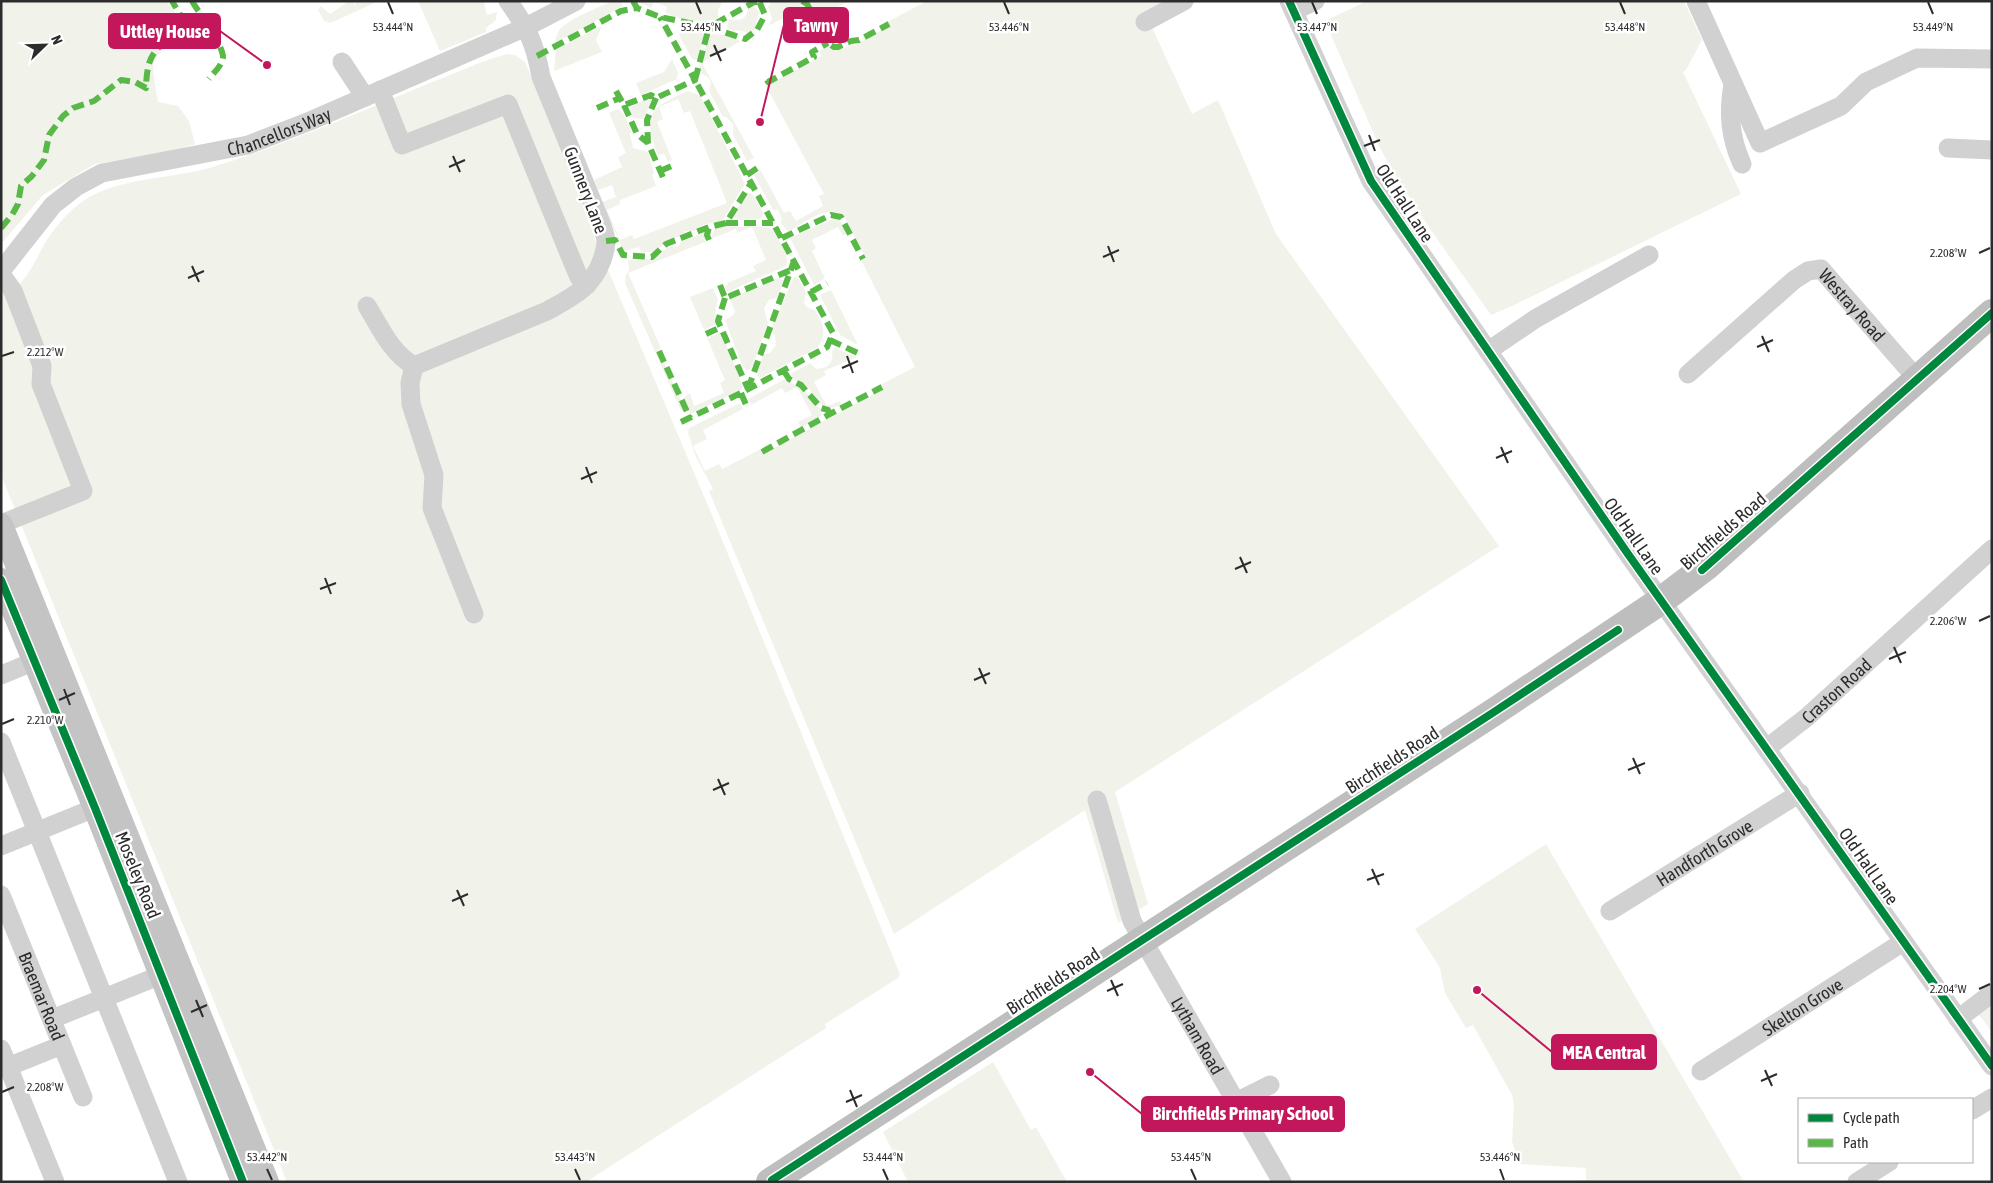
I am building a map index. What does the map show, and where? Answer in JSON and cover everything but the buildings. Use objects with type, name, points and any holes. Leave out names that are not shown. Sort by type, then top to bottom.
[{"type":"highway","name":"Birchfields Road","points":[[770,1182],[1494,712],[1662,600],[1708,565],[1992,313]]},
{"type":"main road","name":"Moseley Road","points":[[1,524],[104,804],[161,975],[243,1182]]},
{"type":"main road","name":"Moseley Road","points":[[1,580],[35,661],[104,804],[268,1182]]},
{"type":"street","name":"Gunnery Lane","points":[[414,366],[546,311],[581,291],[597,273],[604,253],[606,241],[599,218],[541,77],[537,56],[526,27],[508,1]]},
{"type":"street","name":"Chancellors Way","points":[[1,273],[53,205],[76,187],[102,173],[248,145],[301,125],[526,27],[576,1]]},
{"type":"street","points":[[1145,22],[1184,1]]},
{"type":"street","points":[[1291,6],[1315,1]]},
{"type":"street","points":[[1696,1],[1760,143],[1841,106],[1866,82],[1917,58],[1992,59]]},
{"type":"street","name":"Old Hall Lane","points":[[1291,6],[1371,181],[1662,600],[1992,1066]]},
{"type":"street","points":[[342,62],[372,94],[402,145],[508,104],[575,268],[579,277],[587,285]]},
{"type":"street","points":[[1734,84],[1730,105],[1731,127],[1734,147],[1742,164]]},
{"type":"street","points":[[1948,148],[1992,150]]},
{"type":"street","points":[[1488,352],[1535,319],[1649,256]]},
{"type":"street","name":"Westray Road","points":[[1688,374],[1794,280],[1808,271],[1820,269],[1918,380]]},
{"type":"street","points":[[1,273],[13,291],[42,366],[41,384],[83,490],[1,524]]},
{"type":"street","points":[[367,306],[395,350],[414,366],[410,383],[412,404],[434,475],[432,508],[474,614]]},
{"type":"street","name":"Craston Road","points":[[1767,748],[1807,717],[1992,549]]},
{"type":"street","points":[[1,675],[35,661]]},
{"type":"street","points":[[1,742],[178,1182]]},
{"type":"street","name":"Handforth Grove","points":[[1610,911],[1800,794]]},
{"type":"street","name":"Lytham Road","points":[[1097,800],[1132,921],[1282,1182]]},
{"type":"street","points":[[1,846],[104,804]]},
{"type":"street","name":"Braemar Road","points":[[1,895],[83,1097]]},
{"type":"street","name":"Skelton Grove","points":[[1701,1071],[1904,942]]},
{"type":"street","points":[[52,1019],[161,975]]},
{"type":"street","points":[[1958,1019],[1992,993]]},
{"type":"street","points":[[7,1067],[62,1045]]},
{"type":"street","points":[[1,1049],[55,1182]]},
{"type":"street","points":[[1236,1102],[1270,1084]]},
{"type":"street","points":[[1973,1109],[1992,1098]]},
{"type":"street","points":[[1857,1182],[1887,1163]]},
{"type":"shaded area","points":[[1,1],[167,1],[190,35],[166,49],[155,59],[154,75],[158,102],[178,106],[189,121],[195,144],[173,151],[95,164],[43,195],[1,244]]},
{"type":"shaded area","points":[[345,1],[352,1],[356,8],[354,1],[379,1],[330,23],[324,21],[318,10],[321,6],[330,14],[346,3]]},
{"type":"shaded area","points":[[418,1],[488,1],[484,3],[487,15],[497,12],[496,20],[486,28],[486,32],[440,51]]},
{"type":"shaded area","points":[[612,1],[621,1],[623,6],[555,43],[559,31],[566,24]]},
{"type":"shaded area","points":[[681,1],[682,3],[686,1],[727,1],[722,3],[718,10],[718,18],[712,21],[699,22],[685,20],[665,13],[667,7],[654,2],[651,8],[638,2]]},
{"type":"shaded area","points":[[771,1],[795,1],[801,3],[814,17],[825,41],[823,42],[808,12],[794,18],[792,14],[764,28],[769,25],[772,19],[768,7]]},
{"type":"shaded area","points":[[808,1],[849,1],[836,8],[838,13],[822,22],[836,45],[834,46],[825,34]]},
{"type":"shaded area","points":[[927,1],[1196,1],[1151,25],[1192,114],[1218,100],[1276,234],[1499,546],[1115,792],[1148,904],[1118,923],[1085,810],[894,934],[709,491],[713,489],[695,455],[688,432],[689,428],[740,403],[743,409],[703,430],[707,439],[693,446],[705,471],[719,464],[722,469],[761,449],[763,454],[883,389],[882,384],[915,367],[861,260],[865,257],[845,218],[839,213],[825,213],[809,219],[788,232],[780,222],[782,220],[778,210],[773,210],[754,175],[761,171],[784,213],[790,211],[796,221],[823,206],[819,196],[824,194],[766,86],[821,56],[819,51],[826,47],[842,49],[853,44],[855,45],[889,26],[887,22]]},
{"type":"shaded area","points":[[1367,1],[1684,1],[1702,40],[1686,70],[1683,72],[1741,194],[1491,315],[1418,211],[1391,168],[1379,146],[1325,21]]},
{"type":"shaded area","points":[[756,8],[759,13],[754,31],[746,35],[746,32],[735,30],[734,33],[727,27],[729,19],[744,18],[748,9]]},
{"type":"shaded area","points":[[602,26],[596,40],[602,52],[554,71],[556,49]]},
{"type":"shaded area","points":[[687,28],[700,30],[704,34],[699,59],[696,60],[692,59],[679,35],[681,30]]},
{"type":"shaded area","points":[[713,34],[725,35],[741,41],[702,63],[754,158],[747,161],[733,135],[733,124],[726,117],[723,117],[709,91],[711,83],[709,78],[702,74],[700,68],[709,36]]},
{"type":"shaded area","points":[[507,54],[515,55],[525,62],[586,208],[595,239],[712,515],[900,974],[898,978],[825,1024],[826,1028],[586,1182],[287,1182],[1,475],[1,294],[18,285],[30,271],[48,238],[57,226],[67,214],[91,196],[120,185],[194,172],[264,150],[476,64]]},
{"type":"shaded area","points":[[672,59],[678,73],[677,79],[641,95],[636,83],[664,72]]},
{"type":"shaded area","points":[[687,91],[700,95],[745,184],[722,221],[703,225],[694,231],[685,231],[683,235],[668,241],[654,252],[641,252],[639,247],[625,251],[602,202],[616,197],[612,185],[598,190],[594,180],[622,167],[618,157],[626,153],[609,113],[618,109],[623,113],[631,130],[630,135],[633,148],[648,152],[656,186],[620,200],[620,204],[607,210],[620,240],[632,235],[634,239],[727,203],[690,111],[684,113],[678,99],[659,107],[663,119],[657,122],[672,160],[668,162],[664,154],[658,155],[653,141],[650,130],[652,114],[657,108],[664,103]]},
{"type":"shaded area","points":[[648,98],[652,98],[653,101],[643,119],[633,118],[630,111],[631,107]]},
{"type":"shaded area","points":[[750,193],[764,214],[760,219],[738,220],[734,217],[734,213],[746,194]]},
{"type":"shaded area","points":[[838,218],[848,233],[843,236],[838,227],[812,240],[816,248],[812,251],[825,278],[814,285],[790,238]]},
{"type":"shaded area","points":[[726,225],[752,227],[737,233],[736,229],[711,239],[714,229]]},
{"type":"shaded area","points":[[752,227],[772,229],[785,252],[786,266],[727,292],[725,286],[728,285],[727,283],[756,271],[753,266],[766,260]]},
{"type":"shaded area","points":[[705,232],[705,242],[628,273],[661,348],[658,350],[687,414],[680,409],[625,283],[626,275],[629,270],[628,261],[632,259],[654,259],[668,247],[678,247],[681,242]]},
{"type":"shaded area","points":[[794,277],[798,278],[806,292],[804,303],[808,308],[815,310],[820,320],[823,329],[822,338],[817,348],[760,378],[757,376],[763,355],[770,353],[776,345],[771,329]]},
{"type":"shaded area","points":[[778,278],[784,281],[777,298],[769,300],[764,308],[768,323],[753,365],[750,369],[746,370],[742,365],[725,320],[733,315],[735,311],[729,299]]},
{"type":"shaded area","points":[[713,288],[718,300],[715,312],[717,324],[704,330],[690,297]]},
{"type":"shaded area","points":[[831,290],[858,345],[840,335],[820,295]]},
{"type":"shaded area","points":[[721,332],[743,387],[741,390],[690,414],[683,398],[690,393],[694,406],[724,393],[720,383],[725,380],[707,338]]},
{"type":"shaded area","points":[[835,348],[857,357],[824,371],[826,375],[814,382],[827,406],[840,401],[842,405],[830,408],[822,405],[808,388],[791,377],[792,373],[810,363],[816,369],[827,366],[831,362],[832,351]]},
{"type":"shaded area","points":[[785,379],[805,391],[822,411],[821,416],[801,428],[798,422],[812,415],[797,387],[785,393],[782,388],[751,405],[748,399]]},
{"type":"shaded area","points":[[1546,844],[1744,1182],[1576,1182],[1576,1180],[1586,1180],[1586,1168],[1519,1164],[1512,1141],[1514,1105],[1512,1095],[1473,1025],[1466,1028],[1445,993],[1440,968],[1415,929]]},
{"type":"shaded area","points":[[1992,1000],[1992,1032],[1979,1015],[1981,1010]]},
{"type":"shaded area","points":[[993,1062],[1031,1130],[1036,1127],[1067,1182],[908,1182],[883,1132]]},
{"type":"marked path","points":[[1,228],[18,204],[21,186],[32,176],[44,160],[49,135],[63,116],[73,108],[94,101],[121,80],[135,82],[146,88],[148,66],[151,58],[160,46],[183,28],[182,18],[172,1]]},
{"type":"marked path","points":[[192,1],[215,36],[222,51],[223,59],[209,79]]},
{"type":"marked path","points":[[633,1],[637,8],[660,17],[709,27],[756,1]]},
{"type":"marked path","points":[[681,422],[741,393],[827,347],[833,333],[695,80],[709,27],[745,39],[757,30],[765,15],[759,1]]},
{"type":"marked path","points":[[802,1],[807,4],[828,43],[834,47],[859,40],[889,24]]},
{"type":"marked path","points":[[537,56],[621,11],[637,8]]},
{"type":"marked path","points":[[616,91],[624,105],[651,95],[656,98],[695,80],[660,17]]},
{"type":"marked path","points":[[767,80],[768,82],[814,57],[812,52],[828,43]]},
{"type":"marked path","points":[[597,108],[620,98]]},
{"type":"marked path","points":[[656,98],[647,120],[648,143],[665,182]]},
{"type":"marked path","points":[[624,105],[637,134],[648,143]]},
{"type":"marked path","points":[[660,171],[674,165]]},
{"type":"marked path","points":[[747,175],[759,167]]},
{"type":"marked path","points":[[606,241],[615,240],[623,255],[652,257],[666,244],[709,227],[726,223],[751,183]]},
{"type":"marked path","points":[[782,238],[831,215],[841,217],[863,259]]},
{"type":"marked path","points":[[726,223],[773,223]]},
{"type":"marked path","points":[[709,227],[707,235],[709,240]]},
{"type":"marked path","points":[[748,389],[794,261]]},
{"type":"marked path","points":[[720,285],[725,298],[791,270]]},
{"type":"marked path","points":[[811,292],[827,283]]},
{"type":"marked path","points":[[725,298],[718,321],[748,389]]},
{"type":"marked path","points":[[706,334],[721,327]]},
{"type":"marked path","points":[[830,340],[862,355]]},
{"type":"marked path","points":[[659,351],[690,418]]},
{"type":"marked path","points":[[784,371],[789,379],[801,385],[821,408],[828,410],[830,414]]},
{"type":"marked path","points":[[762,452],[882,387]]},
{"type":"marked path","points":[[741,393],[747,407]]},
{"type":"cycle path","points":[[1289,1],[1371,181],[1628,554],[1992,1066]]},
{"type":"cycle path","points":[[1702,570],[1992,313]]},
{"type":"cycle path","points":[[1,580],[95,808],[243,1182]]},
{"type":"cycle path","points":[[772,1180],[1618,630]]},
{"type":"place","name":"Uttley House","points":[[267,65]]},
{"type":"place","name":"Tawny","points":[[760,122]]},
{"type":"place","name":"MEA Central","points":[[1477,990]]},
{"type":"place","name":"Birchfields Primary School","points":[[1090,1072]]}]
